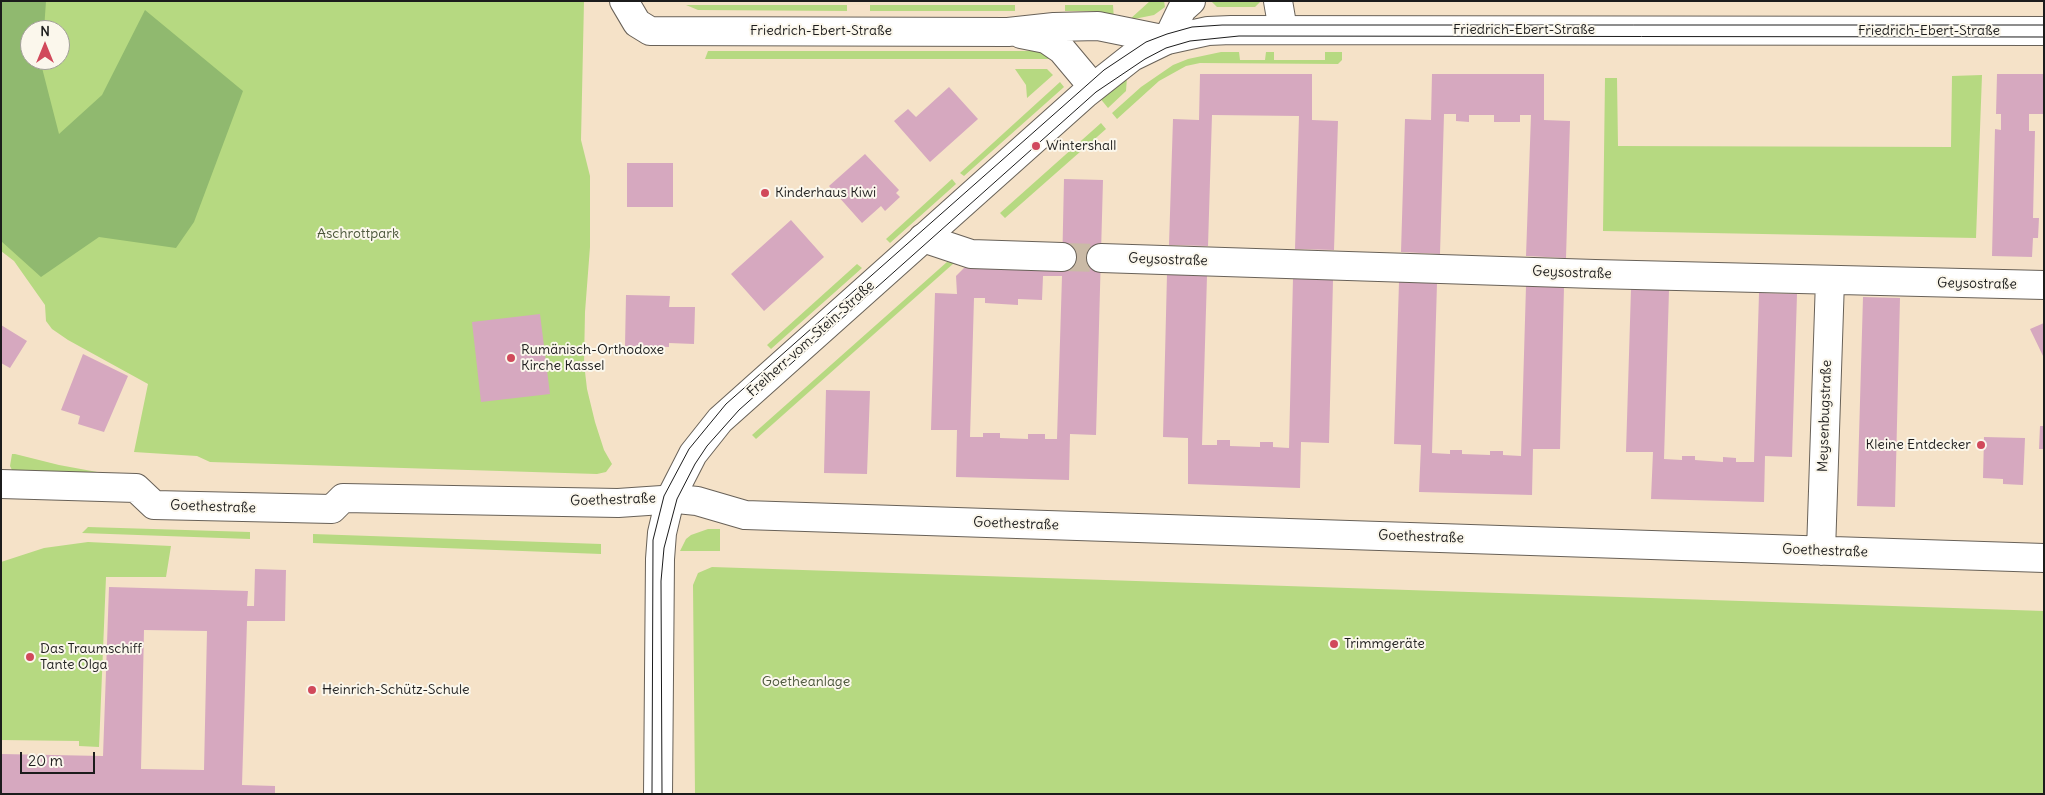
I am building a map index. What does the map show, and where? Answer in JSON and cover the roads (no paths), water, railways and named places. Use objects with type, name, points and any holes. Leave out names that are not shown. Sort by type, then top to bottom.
[{"type":"street","points":[[1167,40],[1182,9],[1191,1]]},
{"type":"street","points":[[1278,1],[1283,30]]},
{"type":"street","name":"Friedrich-Ebert-Straße","points":[[630,12],[650,31],[1008,32],[1054,27],[1098,26],[1167,40],[1208,31],[1283,30],[2044,31]]},
{"type":"street","name":"Friedrich-Ebert-Straße","points":[[1008,32],[1046,39],[1062,50],[1086,79]]},
{"type":"street","name":"Freiherr-vom-Stein-Straße","points":[[658,794],[660,558],[662,533],[670,499],[694,454],[720,420],[923,238],[1086,79],[1167,40]]},
{"type":"street","points":[[923,238],[971,254],[1062,257]]},
{"type":"street","name":"Geysostraße","points":[[1101,258],[2044,285]]},
{"type":"street","name":"Meysenbugstraße","points":[[1821,551],[1830,280]]},
{"type":"street","name":"Goethestraße","points":[[1,484],[136,488],[154,505],[332,509],[343,498],[618,503],[670,499],[697,501],[745,515],[2044,558]]},
{"type":"tunnel","points":[[1062,257],[1101,258]]},
{"type":"tram line","points":[[652,794],[653,540],[664,496],[689,449],[726,404],[1104,70],[1146,42],[1192,27],[1222,25],[2044,25]]},
{"type":"tram line","points":[[662,794],[661,581],[664,548],[677,499],[695,464],[707,446],[739,410],[1096,92],[1145,59],[1166,48],[1190,41],[1239,36],[2044,37]]},
{"type":"place","name":"Wintershall","points":[[1036,146]]},
{"type":"place","name":"Kinderhaus Kiwi","points":[[765,193]]},
{"type":"place","name":"Rumänisch-Orthodoxe Kirche Kassel","points":[[511,358]]},
{"type":"place","name":"Kleine Entdecker","points":[[1981,445]]},
{"type":"place","name":"Trimmgeräte","points":[[1334,644]]},
{"type":"place","name":"Das Traumschiff Tante Olga","points":[[30,657]]},
{"type":"place","name":"Heinrich-Schütz-Schule","points":[[312,690]]},
{"type":"park label","name":"Aschrottpark","points":[[358,234]]},
{"type":"park label","name":"Goetheanlage","points":[[806,682]]}]
